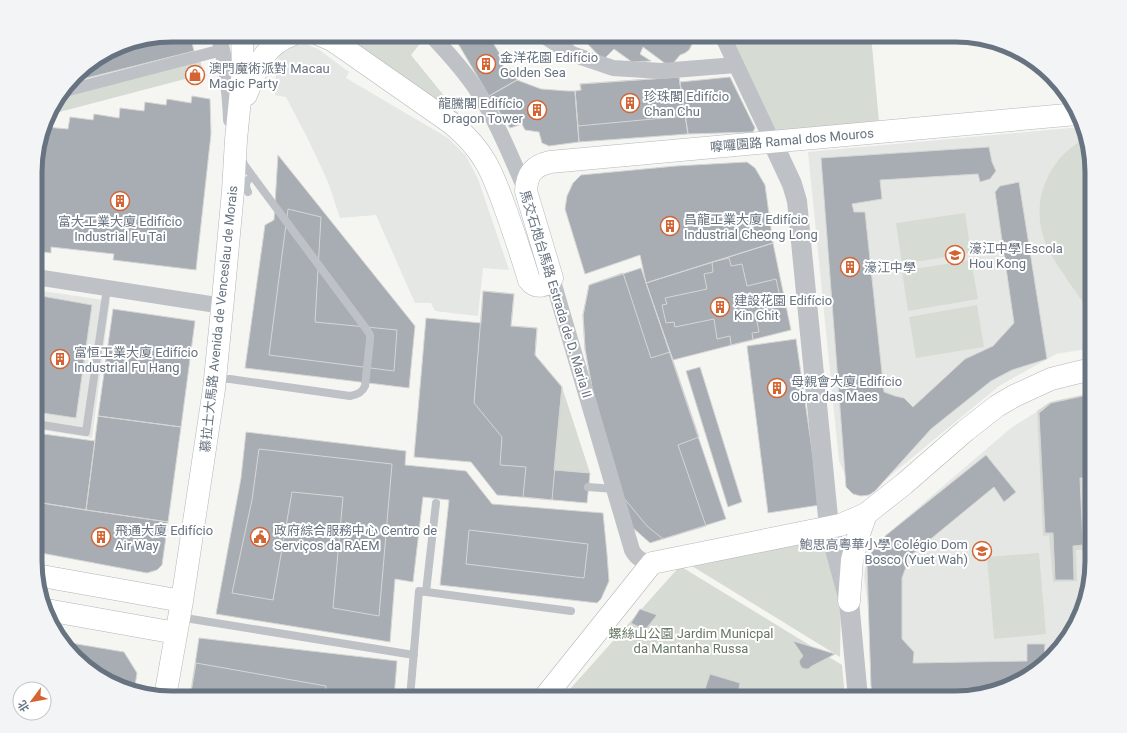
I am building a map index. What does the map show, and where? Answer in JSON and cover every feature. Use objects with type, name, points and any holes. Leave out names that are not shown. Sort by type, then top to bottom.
[{"type":"main road","name":"慕拉士大馬路 Avenida de Venceslau de Morais","points":[[166,691],[214,389],[223,306],[240,192],[236,140],[242,69],[242,42]]},
{"type":"main road","points":[[239,113],[260,62],[264,55],[278,42]]},
{"type":"main road","points":[[336,42],[451,123],[467,137],[481,154],[492,172],[529,280],[535,285],[542,286],[549,282],[552,278]]},
{"type":"main road","name":"嚤囉園路 Ramal dos Mouros","points":[[526,192],[526,183],[529,175],[535,168],[550,162],[1071,114]]},
{"type":"main road","name":"馬交石炮台馬路 Estrada de D. Maria II","points":[[526,192],[552,278]]},
{"type":"main road","points":[[550,691],[652,563],[840,525],[866,514],[997,406],[1014,396],[1051,380],[1085,371]]},
{"type":"main road","points":[[849,601],[852,560],[866,514]]},
{"type":"main road","points":[[43,577],[179,617]]},
{"type":"main road","points":[[52,610],[179,617]]},
{"type":"street","points":[[72,89],[220,42],[230,106],[240,192]]},
{"type":"street","name":"馬交石炮台馬路 Estrada de D. Maria II","points":[[438,42],[461,68],[476,88],[489,110],[526,192]]},
{"type":"street","points":[[554,42],[572,54],[613,68],[661,71],[736,65]]},
{"type":"street","points":[[725,42],[792,184],[797,201],[829,527],[849,601],[857,691]]},
{"type":"street","points":[[42,278],[223,306]]},
{"type":"street","name":"馬交石炮台馬路 Estrada de D. Maria II","points":[[552,278],[633,553],[643,561],[652,563]]},
{"type":"lane","points":[[214,389],[223,379],[230,379],[350,396],[359,394],[365,383],[370,339],[369,333],[245,166],[236,140]]},
{"type":"lane","points":[[240,192],[246,181],[254,178]]},
{"type":"lane","points":[[42,425],[86,432],[108,288]]},
{"type":"lane","points":[[588,487],[614,489]]},
{"type":"lane","points":[[426,592],[436,503]]},
{"type":"lane","points":[[411,691],[419,591],[571,611]]},
{"type":"lane","points":[[179,617],[414,655]]},
{"type":"shaded area","points":[[306,44],[318,49],[349,72],[346,78],[448,138],[466,156],[478,179],[509,270],[483,268],[478,316],[435,311],[431,303],[415,303],[376,215],[340,218],[328,182],[286,97],[275,95],[276,66],[280,54],[293,46]]},
{"type":"shaded area","name":"濠江中學 Escola Hou Kong","points":[[1077,127],[1081,138],[1085,163],[1085,349],[1056,354],[999,386],[880,483],[845,474],[839,461],[808,152]]},
{"type":"shaded area","points":[[42,291],[110,301],[92,438],[42,430]]},
{"type":"shaded area","name":"鮑思高粵華小學 Colégio Dom Bosco (Yuet Wah)","points":[[1085,394],[1085,570],[1083,587],[1072,619],[1058,640],[1047,653],[1034,664],[1020,674],[989,687],[964,691],[879,691],[864,577],[868,558],[876,545],[886,535],[1011,428],[1054,401]]},
{"type":"green space","points":[[353,42],[421,42],[411,55],[470,128]]},
{"type":"green space","points":[[733,42],[872,42],[879,122],[773,131]]},
{"type":"green space","points":[[199,57],[204,74],[56,113],[71,90]]},
{"type":"green space","points":[[1081,141],[1085,163],[1085,304],[1068,281],[1051,254],[1041,229],[1041,198],[1045,184],[1051,170],[1060,158]]},
{"type":"green space","points":[[965,213],[971,253],[902,264],[896,223]]},
{"type":"green space","points":[[971,260],[978,299],[908,311],[902,271]]},
{"type":"green space","points":[[977,305],[984,347],[916,358],[909,317]]},
{"type":"green space","points":[[562,387],[590,473],[555,470]]},
{"type":"green space","points":[[1085,394],[1085,568],[1083,550],[1076,550],[1077,581],[1053,582],[1049,535],[1043,536],[1037,411],[1050,402]]},
{"type":"green space","points":[[824,534],[841,598],[840,657],[687,563]]},
{"type":"green space","points":[[1039,553],[1046,634],[994,639],[987,557]]},
{"type":"green space","name":"螺絲山公園 Jardim Municpal da Mantanha Russa","points":[[680,566],[842,665],[844,687],[843,691],[568,691]]},
{"type":"building","points":[[192,42],[194,51],[80,80],[107,59],[138,46],[155,43]]},
{"type":"building","name":"金洋花園 Edifício Golden Sea","points":[[457,42],[492,42],[503,59],[500,60],[506,71],[511,68],[517,80],[489,96]]},
{"type":"building","points":[[586,42],[692,42],[689,50],[680,55],[670,67],[643,47],[640,54],[651,61],[632,62],[614,49],[603,60]]},
{"type":"building","name":"珍珠閣 Edifício Chan Chu","points":[[679,77],[688,134],[579,142],[575,91],[581,90],[580,84]]},
{"type":"building","name":"珍珠閣 Edifício Chan Chu","points":[[679,77],[685,116],[578,126],[575,91],[581,90],[580,84]]},
{"type":"building","points":[[730,77],[755,128],[753,132],[688,134],[680,82]]},
{"type":"building","name":"龍騰閣 Edifício Dragon Tower","points":[[517,80],[541,89],[575,91],[579,142],[549,146],[542,143],[539,132],[525,130],[522,124],[510,128],[489,96]]},
{"type":"building","name":"富大工業大廈 Edifício Industrial Fu Tai","points":[[192,96],[210,99],[211,134],[196,270],[113,260],[114,254],[51,247],[51,253],[42,252],[43,155],[44,146],[50,127],[68,129],[70,117],[93,120],[94,114],[119,118],[120,108],[144,111],[145,102],[166,105],[167,99],[191,103]]},
{"type":"building","name":"濠江中學","points":[[989,147],[992,162],[996,171],[990,179],[980,182],[978,174],[880,180],[882,199],[852,204],[854,212],[865,212],[884,392],[904,398],[913,407],[965,359],[993,346],[1014,323],[995,192],[1000,186],[1019,182],[1047,359],[1012,370],[991,381],[931,429],[875,491],[869,495],[861,496],[853,494],[846,487],[821,158]]},
{"type":"building","points":[[278,155],[415,326],[409,388],[245,368],[265,225],[274,220]]},
{"type":"building","name":"昌龍工業大廈 Edifício Industrial Cheong Long","points":[[747,162],[755,168],[765,185],[773,243],[646,283],[640,255],[585,274],[565,209],[567,196],[573,183],[581,175],[676,166]]},
{"type":"building","points":[[288,209],[321,217],[315,322],[397,330],[394,371],[269,355]]},
{"type":"building","name":"建設花園 Edifício Kin Chit","points":[[773,243],[791,330],[673,360],[646,283]]},
{"type":"building","points":[[729,258],[731,266],[742,264],[747,286],[776,279],[782,306],[755,312],[759,332],[752,333],[753,340],[731,345],[730,336],[717,339],[714,319],[675,327],[674,322],[666,323],[662,305],[667,304],[665,298],[707,289],[704,274],[713,272],[712,262]]},
{"type":"building","points":[[641,268],[726,519],[650,543],[632,527],[592,388],[585,349],[583,315],[589,285]]},
{"type":"building","points":[[623,273],[651,358],[670,352],[699,437],[678,445],[706,526],[663,539],[647,526],[618,491],[592,388],[585,349],[583,315],[589,285]]},
{"type":"building","points":[[483,291],[514,294],[511,326],[537,328],[535,355],[562,387],[554,470],[590,473],[587,503],[497,495],[471,462],[414,457],[426,318],[481,323]]},
{"type":"building","points":[[483,291],[514,294],[511,326],[537,328],[535,355],[562,387],[552,500],[523,497],[526,467],[500,465],[502,437],[474,403]]},
{"type":"building","name":"富恒工業大廈 Edifício Industrial Fu Hang","points":[[42,296],[92,305],[76,418],[42,413]]},
{"type":"building","points":[[113,309],[195,321],[181,427],[98,416]]},
{"type":"building","name":"母親會大廈 Edifício Obra das Maes","points":[[796,339],[820,505],[768,513],[747,346]]},
{"type":"building","points":[[700,367],[742,502],[728,507],[686,371]]},
{"type":"building","points":[[1085,396],[1085,478],[1080,478],[1083,545],[1073,546],[1074,580],[1055,580],[1053,533],[1045,533],[1039,413],[1051,403]]},
{"type":"building","points":[[98,416],[181,427],[168,522],[86,510]]},
{"type":"building","points":[[246,432],[406,451],[405,465],[466,471],[492,504],[603,513],[609,581],[601,599],[597,603],[440,585],[449,500],[423,497],[413,582],[395,579],[390,642],[216,614],[241,478]]},
{"type":"building","points":[[42,434],[95,441],[86,510],[42,503]]},
{"type":"building","points":[[259,449],[392,464],[379,616],[333,608],[343,497],[292,492],[273,600],[232,593],[252,500]]},
{"type":"building","points":[[986,455],[1016,492],[1004,502],[994,487],[910,556],[902,578],[902,639],[914,652],[913,663],[1027,661],[1027,644],[1045,644],[1044,655],[1020,674],[981,689],[964,691],[872,691],[867,566],[869,556],[885,536]]},
{"type":"building","name":"飛通大廈 Edifício Air Way","points":[[42,503],[168,522],[162,565],[157,570],[147,573],[42,553]]},
{"type":"building","points":[[469,530],[588,544],[584,578],[466,564]]},
{"type":"building","points":[[640,609],[657,615],[645,630],[631,623]]},
{"type":"building","points":[[199,638],[397,661],[395,691],[191,691]]},
{"type":"building","points":[[793,641],[835,654],[808,669],[805,669],[802,668],[799,661],[803,656]]},
{"type":"building","points":[[71,643],[124,652],[137,673],[135,686],[122,681],[107,674],[86,659]]},
{"type":"building","points":[[196,663],[326,686],[326,691],[191,691]]},
{"type":"building","points":[[710,674],[740,683],[738,691],[712,691],[705,689]]},
{"type":"place","name":"金洋花園 Edifício Golden Sea","points":[[486,64]]},
{"type":"place","name":"澳門魔術派對 Macau Magic Party","points":[[195,75]]},
{"type":"place","name":"珍珠閣 Edifício Chan Chu","points":[[630,103]]},
{"type":"place","name":"龍騰閣 Edifício Dragon Tower","points":[[537,110]]},
{"type":"place","name":"富大工業大廈 Edifício Industrial Fu Tai","points":[[120,201]]},
{"type":"place","name":"昌龍工業大廈 Edifício Industrial Cheong Long","points":[[670,226]]},
{"type":"place","name":"濠江中學 Escola Hou Kong","points":[[955,255]]},
{"type":"place","name":"濠江中學","points":[[850,267]]},
{"type":"place","name":"建設花園 Edifício Kin Chit","points":[[720,307]]},
{"type":"place","name":"富恒工業大廈 Edifício Industrial Fu Hang","points":[[60,359]]},
{"type":"place","name":"母親會大廈 Edifício Obra das Maes","points":[[777,388]]},
{"type":"place","name":"飛通大廈 Edifício Air Way","points":[[101,537]]},
{"type":"place","name":"政府綜合服務中心 Centro de Serviços da RAEM","points":[[260,537]]},
{"type":"place","name":"鮑思高粵華小學 Colégio Dom Bosco (Yuet Wah)","points":[[982,551]]}]
